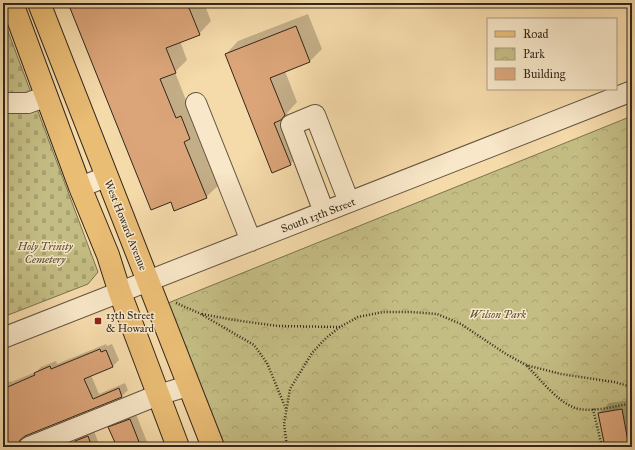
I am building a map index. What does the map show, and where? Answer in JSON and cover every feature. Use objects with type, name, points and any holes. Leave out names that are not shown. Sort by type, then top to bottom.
[{"type":"main road","points":[[12,3],[80,186],[108,255],[120,293],[178,447]]},
{"type":"main road","name":"West Howard Avenue","points":[[39,3],[213,447]]},
{"type":"street","name":"South 13th Street","points":[[3,338],[632,91]]},
{"type":"street","points":[[3,102],[28,103],[47,96]]},
{"type":"street","points":[[196,103],[251,241]]},
{"type":"street","points":[[324,212],[291,125],[315,116],[349,202]]},
{"type":"street","points":[[80,186],[106,177]]},
{"type":"street","points":[[29,447],[65,440],[158,395],[188,386]]},
{"type":"path","points":[[173,302],[199,313],[254,345],[267,363],[287,410]]},
{"type":"path","points":[[287,447],[284,424],[290,389],[312,352],[340,327],[358,318],[383,312],[437,314],[461,324],[506,354],[526,365],[561,374],[614,382],[632,387]]},
{"type":"path","points":[[199,313],[234,320],[278,326],[340,327]]},
{"type":"path","points":[[526,365],[560,399],[574,408],[611,408],[632,403]]},
{"type":"path","points":[[632,407],[629,417],[632,431]]},
{"type":"path","points":[[593,409],[602,447]]},
{"type":"green space","name":"Holy Trinity Cemetery","points":[[3,18],[98,272],[88,284],[3,317]]},
{"type":"green space","name":"Wilson Park","points":[[632,116],[632,447],[224,447],[168,303]]},
{"type":"building","points":[[68,3],[187,3],[200,35],[166,48],[176,73],[160,79],[176,118],[181,116],[190,139],[184,142],[207,198],[174,211],[171,202],[151,210]]},
{"type":"building","points":[[296,26],[310,62],[270,78],[285,115],[281,120],[274,123],[291,165],[272,173],[225,54]]},
{"type":"building","points":[[100,349],[101,352],[106,350],[113,367],[84,379],[93,399],[119,388],[122,397],[25,436],[19,443],[9,447],[3,431],[3,389],[35,375],[34,373],[50,366],[51,369]]},
{"type":"building","points":[[622,409],[629,447],[605,447],[598,413]]},
{"type":"building","points":[[130,419],[141,447],[117,447],[108,427]]},
{"type":"building","points":[[88,436],[92,447],[77,447],[75,441]]},
{"type":"place","name":"13th Street & Howard","points":[[98,321]]}]
